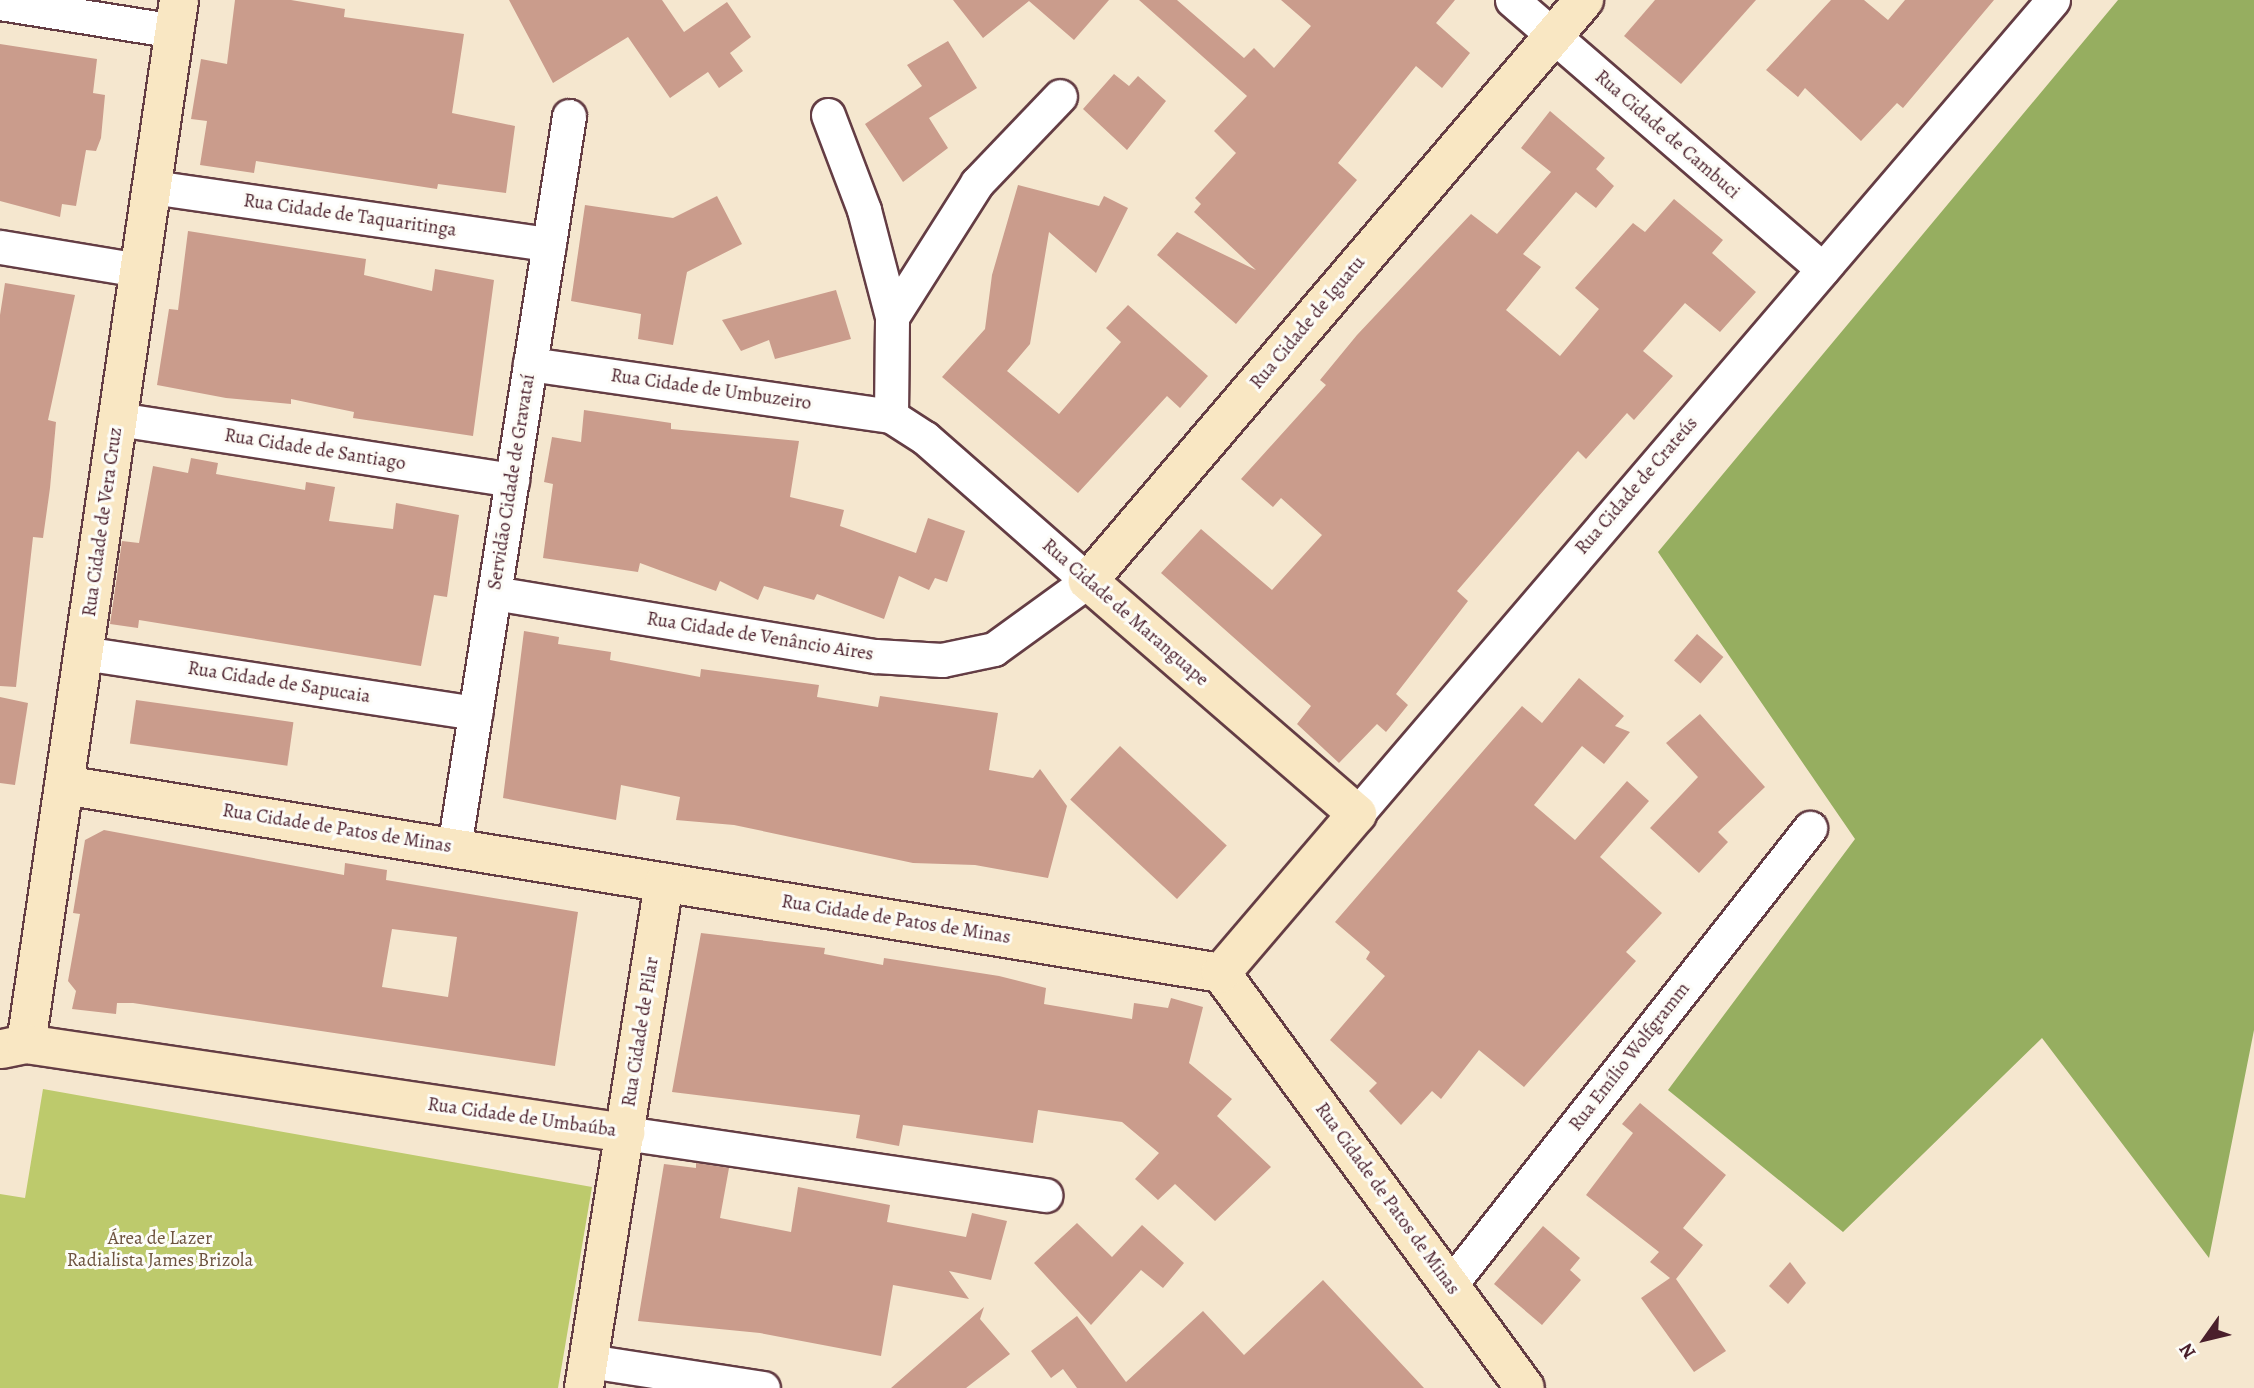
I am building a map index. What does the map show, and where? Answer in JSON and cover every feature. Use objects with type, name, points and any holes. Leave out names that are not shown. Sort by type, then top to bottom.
[{"type":"street","name":"Rua Cidade de Cambuci","points":[[1512,0],[1823,269]]},
{"type":"street","name":"Rua Cidade de Iguatu","points":[[1021,633],[1088,581],[1584,0]]},
{"type":"street","name":"Rua Cidade de Crateús","points":[[1221,973],[2053,0]]},
{"type":"street","points":[[0,3],[177,15]]},
{"type":"street","name":"Rua Cidade de Vera Cruz","points":[[13,1047],[64,785],[177,15]]},
{"type":"street","points":[[892,317],[977,183],[1060,96]]},
{"type":"street","points":[[828,114],[864,210],[892,317],[891,416]]},
{"type":"street","name":"Servidão Cidade de Gravataí","points":[[454,848],[569,116]]},
{"type":"street","name":"Rua Cidade de Taquaritinga","points":[[152,187],[549,244]]},
{"type":"street","points":[[0,247],[139,270]]},
{"type":"street","name":"Rua Cidade de Umbuzeiro","points":[[530,364],[891,416]]},
{"type":"street","name":"Rua Cidade de Maranguape","points":[[891,416],[925,438],[1357,814]]},
{"type":"street","name":"Rua Cidade de Santiago","points":[[118,419],[512,480]]},
{"type":"street","name":"Rua Cidade de Venâncio Aires","points":[[494,593],[909,660],[968,657],[1021,633]]},
{"type":"street","name":"Rua Cidade de Sapucaia","points":[[83,653],[475,713]]},
{"type":"street","name":"Rua Cidade de Patos de Minas","points":[[64,785],[1221,973],[1525,1388]]},
{"type":"street","name":"Rua Emílio Wolfgramm","points":[[1450,1285],[1810,828]]},
{"type":"street","name":"Rua Cidade de Pilar","points":[[587,1374],[664,883]]},
{"type":"street","name":"Rua Cidade de Umbaúba","points":[[13,1047],[1045,1195]]},
{"type":"street","points":[[587,1374],[763,1388]]},
{"type":"green space","points":[[2118,0],[2254,0],[2254,1030],[2209,1258],[2042,1038],[1843,1232],[1668,1090],[1855,839],[1658,552]]},
{"type":"green space","name":"Área de Lazer Radialista James Brizola","points":[[43,1089],[592,1187],[558,1388],[0,1388],[0,1194],[25,1198]]},
{"type":"building","points":[[235,0],[291,0],[345,9],[344,17],[464,34],[452,113],[515,126],[506,193],[438,184],[437,189],[256,161],[254,173],[200,165],[207,121],[191,119],[201,59],[227,64]]},
{"type":"building","points":[[509,0],[662,0],[684,32],[727,2],[751,37],[730,53],[743,71],[719,88],[708,72],[670,98],[628,37],[553,83]]},
{"type":"building","points":[[953,0],[1109,0],[1074,40],[1029,1],[983,38]]},
{"type":"building","points":[[1139,0],[1177,0],[1244,58],[1254,48],[1274,68],[1311,26],[1281,0],[1455,0],[1436,23],[1470,53],[1442,88],[1416,66],[1338,163],[1357,180],[1236,324],[1157,255],[1177,232],[1256,270],[1194,212],[1201,204],[1195,198],[1236,153],[1214,131],[1247,96]]},
{"type":"building","points":[[1655,0],[1756,0],[1681,84],[1624,36]]},
{"type":"building","points":[[1831,0],[1864,0],[1888,20],[1905,0],[1994,0],[1903,108],[1897,103],[1861,141],[1805,88],[1798,97],[1766,70]]},
{"type":"building","points":[[948,41],[977,88],[929,118],[948,148],[903,182],[865,124],[922,86],[907,65]]},
{"type":"building","points":[[0,44],[97,59],[93,93],[105,95],[101,138],[96,151],[86,150],[76,206],[62,204],[60,217],[0,201]]},
{"type":"building","points":[[1114,74],[1129,86],[1138,76],[1166,101],[1127,150],[1083,109]]},
{"type":"building","points":[[1550,111],[1605,158],[1596,169],[1614,186],[1596,208],[1576,192],[1523,254],[1541,267],[1506,310],[1560,356],[1599,309],[1575,288],[1633,223],[1645,232],[1674,199],[1723,240],[1712,253],[1756,292],[1720,332],[1685,303],[1643,351],[1673,376],[1634,420],[1627,413],[1586,459],[1578,451],[1538,497],[1457,591],[1468,601],[1396,694],[1408,705],[1386,732],[1377,724],[1339,763],[1297,724],[1311,706],[1161,573],[1201,529],[1272,590],[1322,535],[1281,498],[1273,507],[1241,479],[1326,385],[1320,380],[1357,335],[1471,214],[1497,234],[1551,172],[1521,148]]},
{"type":"building","points":[[1018,185],[1099,206],[1104,196],[1128,208],[1096,273],[1049,232],[1030,344],[1007,371],[1059,414],[1121,342],[1106,328],[1128,305],[1208,376],[1180,408],[1167,396],[1078,493],[942,377],[985,329],[992,275]]},
{"type":"building","points":[[717,196],[742,244],[687,272],[673,345],[638,339],[641,314],[571,301],[585,205],[673,218]]},
{"type":"building","points":[[188,231],[366,259],[364,275],[432,291],[435,269],[494,280],[473,436],[353,418],[354,412],[291,399],[291,404],[226,398],[157,385],[169,309],[178,310]]},
{"type":"building","points":[[5,283],[75,295],[48,420],[56,422],[50,488],[43,538],[33,537],[16,687],[0,686],[0,315]]},
{"type":"building","points":[[836,290],[851,339],[775,359],[769,340],[741,351],[722,320]]},
{"type":"building","points":[[584,410],[671,423],[671,429],[799,441],[790,497],[844,510],[840,526],[916,553],[928,518],[965,531],[947,582],[935,578],[929,590],[899,576],[884,619],[817,594],[814,600],[764,586],[758,600],[720,581],[716,591],[640,563],[638,572],[543,558],[553,484],[544,482],[552,437],[581,442]]},
{"type":"building","points":[[191,458],[218,463],[216,474],[305,490],[306,482],[335,487],[329,521],[393,529],[396,503],[459,515],[447,597],[434,595],[421,666],[139,620],[138,628],[110,624],[122,541],[139,543],[153,466],[188,473]]},
{"type":"building","points":[[524,631],[559,637],[558,644],[611,652],[610,660],[700,677],[701,669],[819,685],[817,697],[878,707],[880,696],[998,713],[989,770],[1033,778],[1040,769],[1067,806],[1048,878],[975,865],[913,863],[734,825],[676,820],[680,797],[621,785],[616,820],[503,798]]},
{"type":"building","points":[[1697,634],[1723,657],[1700,683],[1674,660]]},
{"type":"building","points":[[1579,678],[1624,716],[1615,726],[1630,732],[1604,764],[1582,746],[1534,805],[1575,840],[1627,781],[1649,801],[1600,857],[1662,913],[1626,952],[1636,961],[1524,1087],[1479,1050],[1441,1099],[1432,1091],[1401,1125],[1369,1091],[1377,1083],[1330,1040],[1385,976],[1366,959],[1370,952],[1335,922],[1522,706],[1542,723]]},
{"type":"building","points":[[0,697],[28,703],[15,785],[0,783]]},
{"type":"building","points":[[136,700],[293,722],[287,766],[130,744]]},
{"type":"building","points":[[1700,714],[1765,787],[1718,832],[1728,842],[1699,873],[1650,828],[1698,777],[1666,743]]},
{"type":"building","points":[[1120,746],[1227,846],[1177,899],[1070,799]]},
{"type":"building","points":[[104,830],[344,875],[345,863],[387,870],[386,880],[578,912],[555,1066],[133,1003],[117,1003],[116,1014],[72,1009],[76,991],[68,981],[80,914],[73,913],[85,840]],"holes":[[[392,929],[457,937],[448,997],[382,987]]]},
{"type":"building","points":[[701,933],[825,948],[824,954],[883,965],[884,958],[999,976],[1046,988],[1044,1004],[1132,1019],[1134,1003],[1168,1008],[1171,998],[1203,1007],[1189,1063],[1232,1099],[1217,1116],[1271,1167],[1215,1221],[1175,1184],[1158,1200],[1135,1179],[1159,1153],[1122,1122],[1038,1110],[1033,1143],[903,1125],[899,1146],[856,1138],[860,1115],[672,1092]]},
{"type":"building","points":[[1640,1103],[1726,1175],[1683,1228],[1703,1245],[1676,1279],[1726,1351],[1694,1372],[1641,1298],[1670,1278],[1650,1262],[1659,1252],[1586,1195],[1633,1133],[1622,1124]]},
{"type":"building","points":[[696,1163],[729,1168],[720,1218],[791,1232],[798,1187],[890,1205],[887,1222],[966,1237],[972,1213],[1007,1221],[991,1280],[949,1271],[969,1299],[893,1285],[881,1356],[760,1333],[638,1321],[664,1164],[696,1168]]},
{"type":"building","points":[[1077,1223],[1112,1257],[1142,1225],[1184,1263],[1163,1288],[1141,1270],[1091,1325],[1034,1263]]},
{"type":"building","points":[[1543,1226],[1580,1258],[1570,1270],[1581,1280],[1542,1325],[1494,1284]]},
{"type":"building","points":[[1790,1262],[1806,1283],[1788,1304],[1769,1286]]},
{"type":"building","points":[[1323,1280],[1424,1388],[1077,1388],[1063,1369],[1051,1378],[1031,1351],[1077,1316],[1126,1382],[1203,1311],[1244,1355]]},
{"type":"building","points":[[984,1307],[980,1319],[1010,1354],[966,1388],[891,1388]]}]
